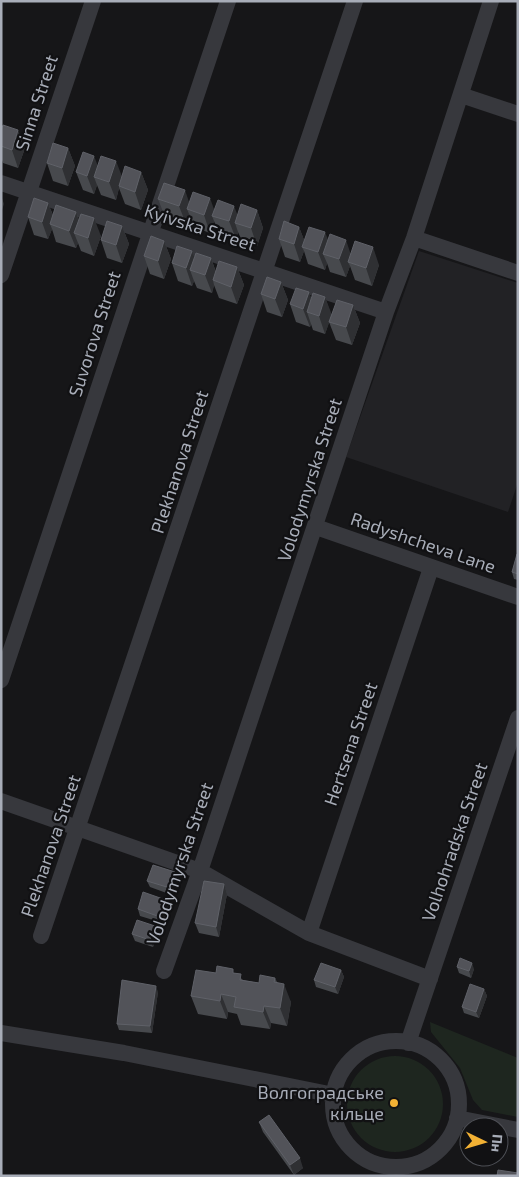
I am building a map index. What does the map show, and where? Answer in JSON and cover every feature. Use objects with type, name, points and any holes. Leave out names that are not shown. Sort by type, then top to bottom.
[{"type":"street","name":"Sinna Street","points":[[1,275],[93,1]]},
{"type":"street","name":"Suvorova Street","points":[[1,680],[228,1]]},
{"type":"street","name":"Plekhanova Street","points":[[41,936],[355,1]]},
{"type":"street","name":"Volodymyrska Street","points":[[164,971],[200,871],[316,527],[386,312],[414,238],[491,1]]},
{"type":"street","points":[[461,94],[518,114]]},
{"type":"street","name":"Kyivska Street","points":[[1,183],[386,312]]},
{"type":"street","points":[[414,238],[518,274]]},
{"type":"street","name":"Radyshcheva Lane","points":[[316,527],[518,597]]},
{"type":"street","name":"Hertsena Street","points":[[309,932],[431,568]]},
{"type":"street","name":"Volhohradska Street","points":[[408,1043],[518,718]]},
{"type":"street","points":[[1,801],[200,871],[309,932],[430,979]]},
{"type":"street","points":[[1,1033],[124,1053],[334,1095]]},
{"type":"street","points":[[397,1041],[408,1043],[418,1044],[436,1055],[447,1066],[459,1094],[457,1118],[450,1138],[436,1153],[418,1163],[376,1170],[347,1143],[338,1129],[334,1112],[334,1095],[339,1077],[349,1062],[363,1050],[379,1043],[397,1041]]},
{"type":"street","points":[[457,1118],[518,1130]]},
{"type":"shaded area","points":[[419,251],[518,283],[518,482],[508,512],[346,457]]},
{"type":"shaded area","points":[[430,1022],[518,1058],[518,1117],[482,1110],[473,1100],[460,1068],[431,1032]]},
{"type":"shaded area","points":[[395,1056],[413,1060],[429,1070],[439,1086],[443,1104],[439,1122],[429,1138],[413,1148],[395,1152],[377,1148],[361,1138],[351,1122],[347,1104],[351,1086],[361,1070],[377,1060]]},
{"type":"building","points":[[3,125],[18,130],[12,150],[1,146]]},
{"type":"building","points":[[53,143],[68,148],[62,168],[47,163]]},
{"type":"building","points":[[83,152],[94,156],[87,176],[76,172]]},
{"type":"building","points":[[101,156],[116,161],[109,182],[94,177]]},
{"type":"building","points":[[125,166],[141,172],[135,192],[119,186]]},
{"type":"building","points":[[164,183],[185,190],[179,206],[158,199]]},
{"type":"building","points":[[193,192],[210,198],[204,215],[187,209]]},
{"type":"building","points":[[34,198],[48,203],[42,222],[28,217]]},
{"type":"building","points":[[218,200],[234,206],[229,221],[212,216]]},
{"type":"building","points":[[241,204],[257,210],[251,228],[235,223]]},
{"type":"building","points":[[56,205],[76,212],[69,231],[50,224]]},
{"type":"building","points":[[81,214],[94,218],[88,238],[74,233]]},
{"type":"building","points":[[107,221],[122,226],[116,245],[101,240]]},
{"type":"building","points":[[284,221],[299,227],[294,244],[279,239]]},
{"type":"building","points":[[309,227],[325,232],[318,252],[302,247]]},
{"type":"building","points":[[330,234],[346,240],[339,259],[323,254]]},
{"type":"building","points":[[151,236],[164,241],[158,261],[144,256]]},
{"type":"building","points":[[355,241],[373,247],[366,268],[348,262]]},
{"type":"building","points":[[177,246],[192,251],[186,268],[172,263]]},
{"type":"building","points":[[196,253],[211,258],[205,275],[190,270]]},
{"type":"building","points":[[219,261],[237,267],[231,287],[213,280]]},
{"type":"building","points":[[267,277],[281,282],[275,299],[261,294]]},
{"type":"building","points":[[296,288],[309,292],[303,309],[290,304]]},
{"type":"building","points":[[313,293],[325,297],[319,316],[307,312]]},
{"type":"building","points":[[337,300],[353,305],[346,327],[329,322]]},
{"type":"building","points":[[518,554],[518,574],[512,572]]},
{"type":"building","points":[[153,865],[175,872],[170,888],[147,881]]},
{"type":"building","points":[[204,881],[224,884],[216,927],[195,923]]},
{"type":"building","points":[[143,892],[166,900],[160,917],[138,909]]},
{"type":"building","points":[[137,920],[155,926],[150,940],[132,934]]},
{"type":"building","points":[[460,958],[472,963],[469,971],[457,967]]},
{"type":"building","points":[[321,963],[341,970],[335,987],[314,980]]},
{"type":"building","points":[[217,966],[233,969],[233,973],[241,974],[240,980],[259,983],[260,975],[275,978],[274,982],[284,984],[280,1008],[264,1006],[263,1012],[234,1007],[236,997],[221,994],[220,1001],[191,996],[196,970],[216,973]]},
{"type":"building","points":[[122,980],[156,986],[150,1026],[117,1024]]},
{"type":"building","points":[[470,984],[484,989],[476,1012],[462,1007]]},
{"type":"building","points":[[269,1115],[300,1158],[290,1165],[259,1122]]},
{"type":"building","points":[[498,1170],[518,1173],[518,1176],[497,1176]]},
{"type":"place","name":"Волгоградське кільце","points":[[394,1103]]}]
